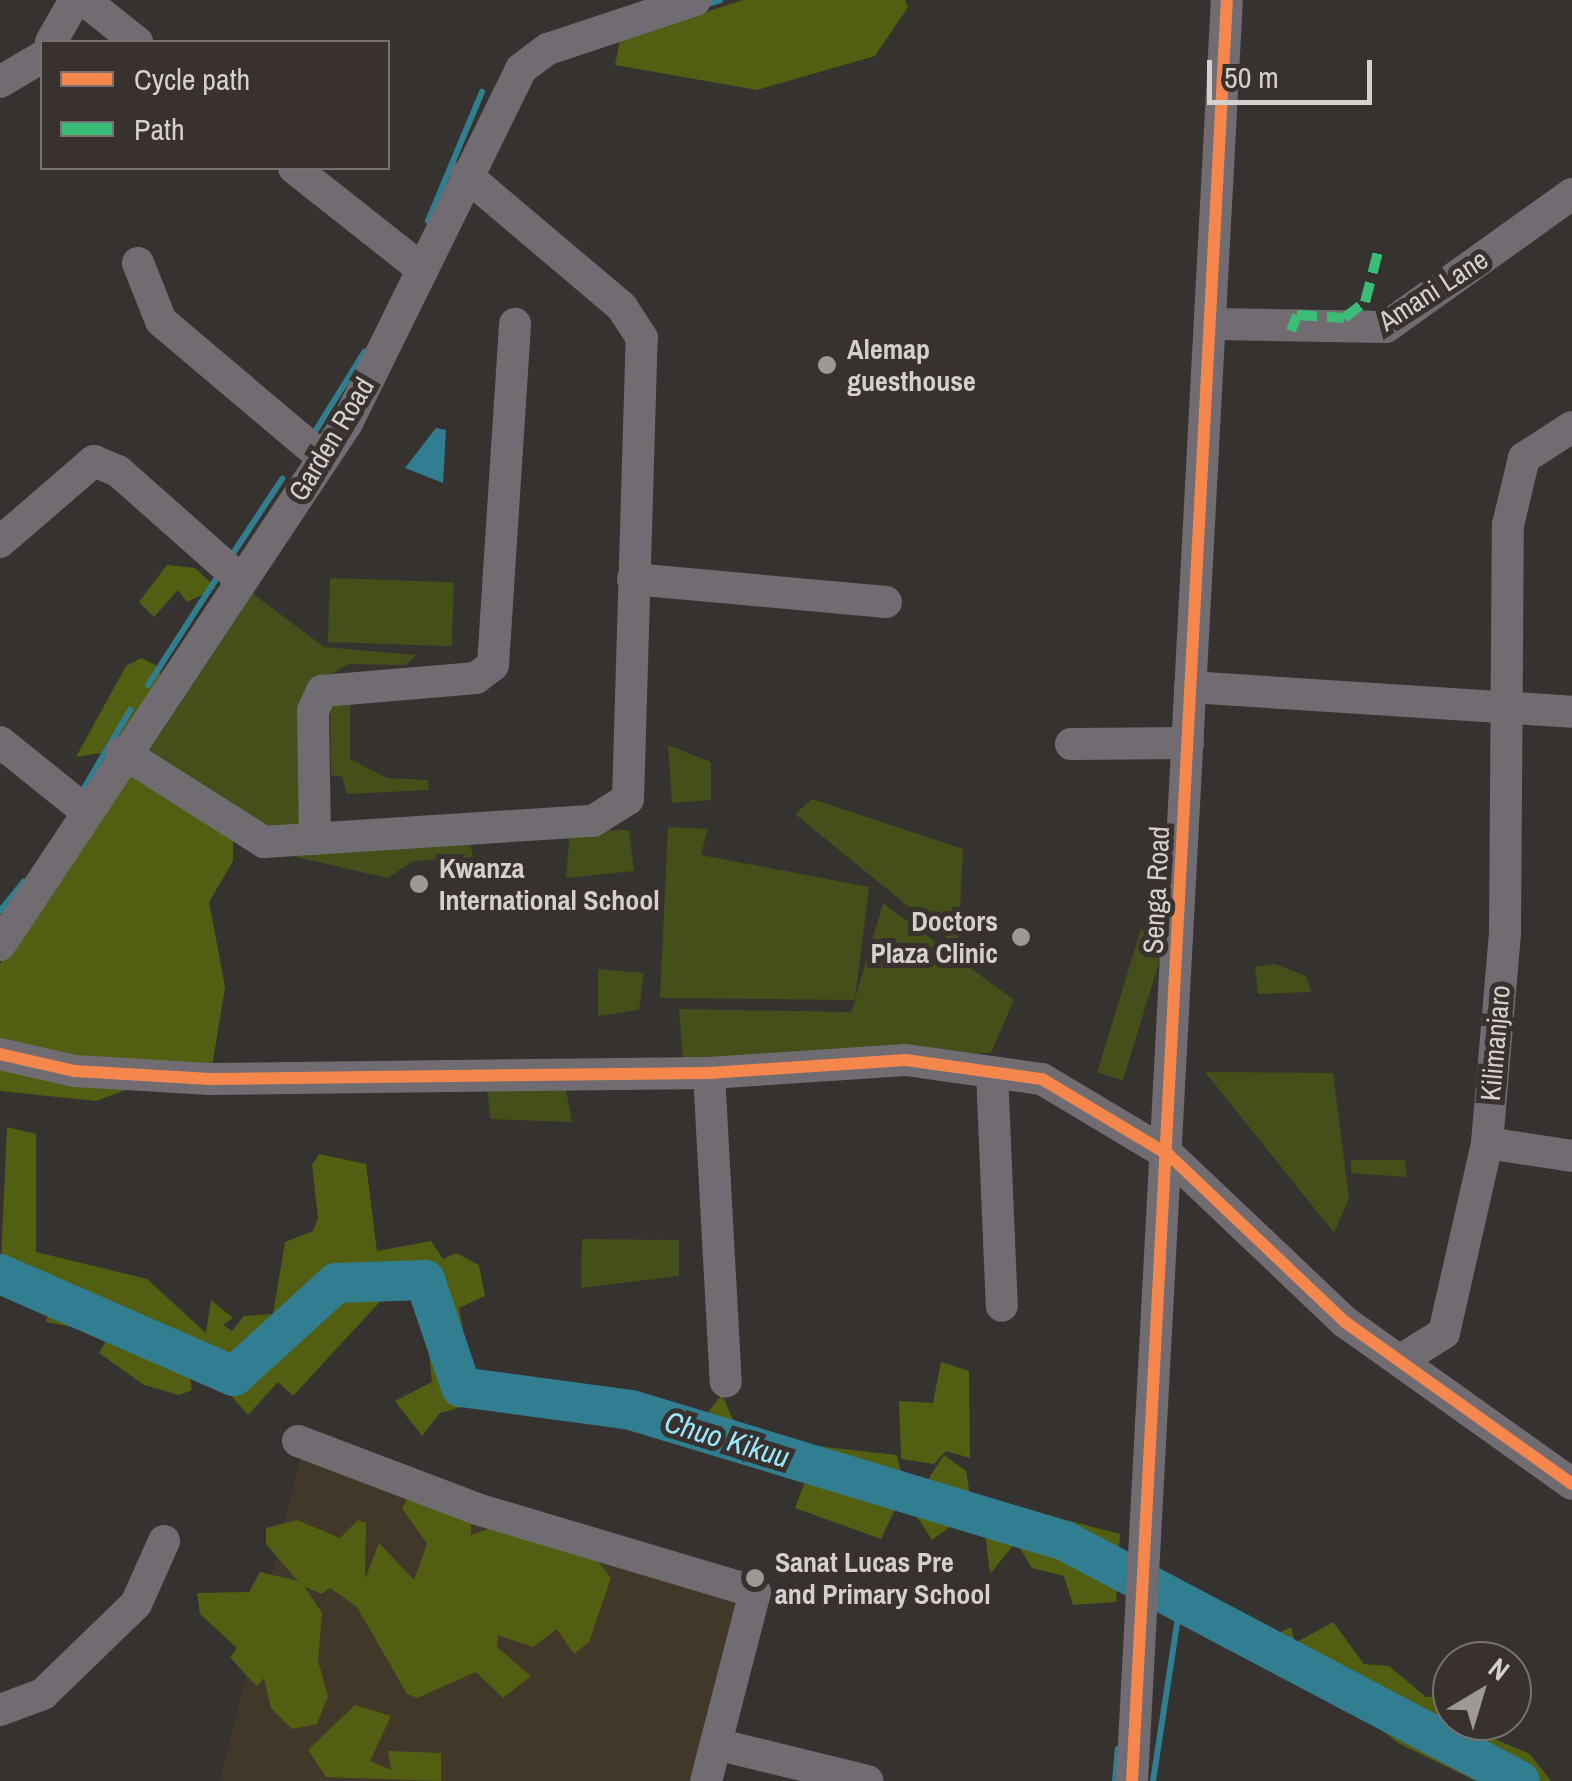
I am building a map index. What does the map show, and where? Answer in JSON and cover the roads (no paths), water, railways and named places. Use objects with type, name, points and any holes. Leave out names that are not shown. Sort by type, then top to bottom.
[{"type":"street","points":[[52,40],[75,0]]},
{"type":"street","points":[[84,0],[134,40]]},
{"type":"street","name":"Garden Road","points":[[0,944],[122,752],[323,458],[423,270],[521,69],[548,49],[640,9],[696,0]]},
{"type":"street","name":"Senga Road","points":[[1132,1781],[1140,1580],[1169,1155],[1190,687],[1217,324],[1227,0]]},
{"type":"street","points":[[0,82],[40,58]]},
{"type":"street","points":[[297,170],[423,270]]},
{"type":"street","points":[[122,752],[251,839],[315,839],[614,815],[631,788],[633,579],[642,338],[622,308],[466,175]]},
{"type":"street","name":"Amani Lane","points":[[1217,324],[1386,328],[1572,194]]},
{"type":"street","points":[[138,263],[162,321],[323,458]]},
{"type":"street","points":[[315,839],[312,711],[322,691],[476,678],[492,665],[514,324]]},
{"type":"street","name":"Kilimanjaro","points":[[1404,1358],[1444,1332],[1487,1143],[1512,701],[1508,525],[1518,475],[1540,440],[1572,427]]},
{"type":"street","points":[[0,542],[94,461],[241,580]]},
{"type":"street","points":[[633,579],[886,602]]},
{"type":"street","points":[[1190,687],[1512,701],[1572,712]]},
{"type":"street","points":[[0,742],[85,810]]},
{"type":"street","points":[[1071,744],[1188,742]]},
{"type":"street","points":[[0,1054],[75,1071],[210,1079],[710,1073],[906,1060],[1063,1087],[1169,1155],[1257,1246],[1345,1322],[1404,1358],[1572,1484]]},
{"type":"street","points":[[992,1072],[1002,1306]]},
{"type":"street","points":[[710,1073],[726,1382]]},
{"type":"street","points":[[1487,1143],[1572,1156]]},
{"type":"street","points":[[298,1441],[477,1509],[755,1592],[706,1781]]},
{"type":"street","points":[[0,1710],[43,1694],[136,1604],[164,1541]]},
{"type":"street","points":[[716,1744],[868,1781]]},
{"type":"water","points":[[436,428],[446,430],[443,483],[405,468]]},
{"type":"waterway","points":[[705,5],[720,0]]},
{"type":"waterway","points":[[428,221],[482,92]]},
{"type":"waterway","points":[[311,438],[365,351]]},
{"type":"waterway","points":[[230,558],[282,479]]},
{"type":"waterway","points":[[148,685],[220,573]]},
{"type":"waterway","points":[[80,795],[130,710]]},
{"type":"waterway","points":[[0,911],[24,881]]},
{"type":"waterway","name":"Chuo Kikuu","points":[[0,1274],[234,1376],[336,1283],[425,1280],[461,1387],[631,1410],[1065,1541],[1520,1781]]},
{"type":"waterway","points":[[1153,1781],[1180,1604]]},
{"type":"waterway","points":[[1115,1781],[1118,1749]]},
{"type":"place","name":"Alemap guesthouse","points":[[827,365]]},
{"type":"place","name":"Kwanza International School","points":[[419,884]]},
{"type":"place","name":"Doctors Plaza Clinic","points":[[1021,937]]},
{"type":"place","name":"Sanat Lucas Pre and Primary School","points":[[755,1578]]}]
